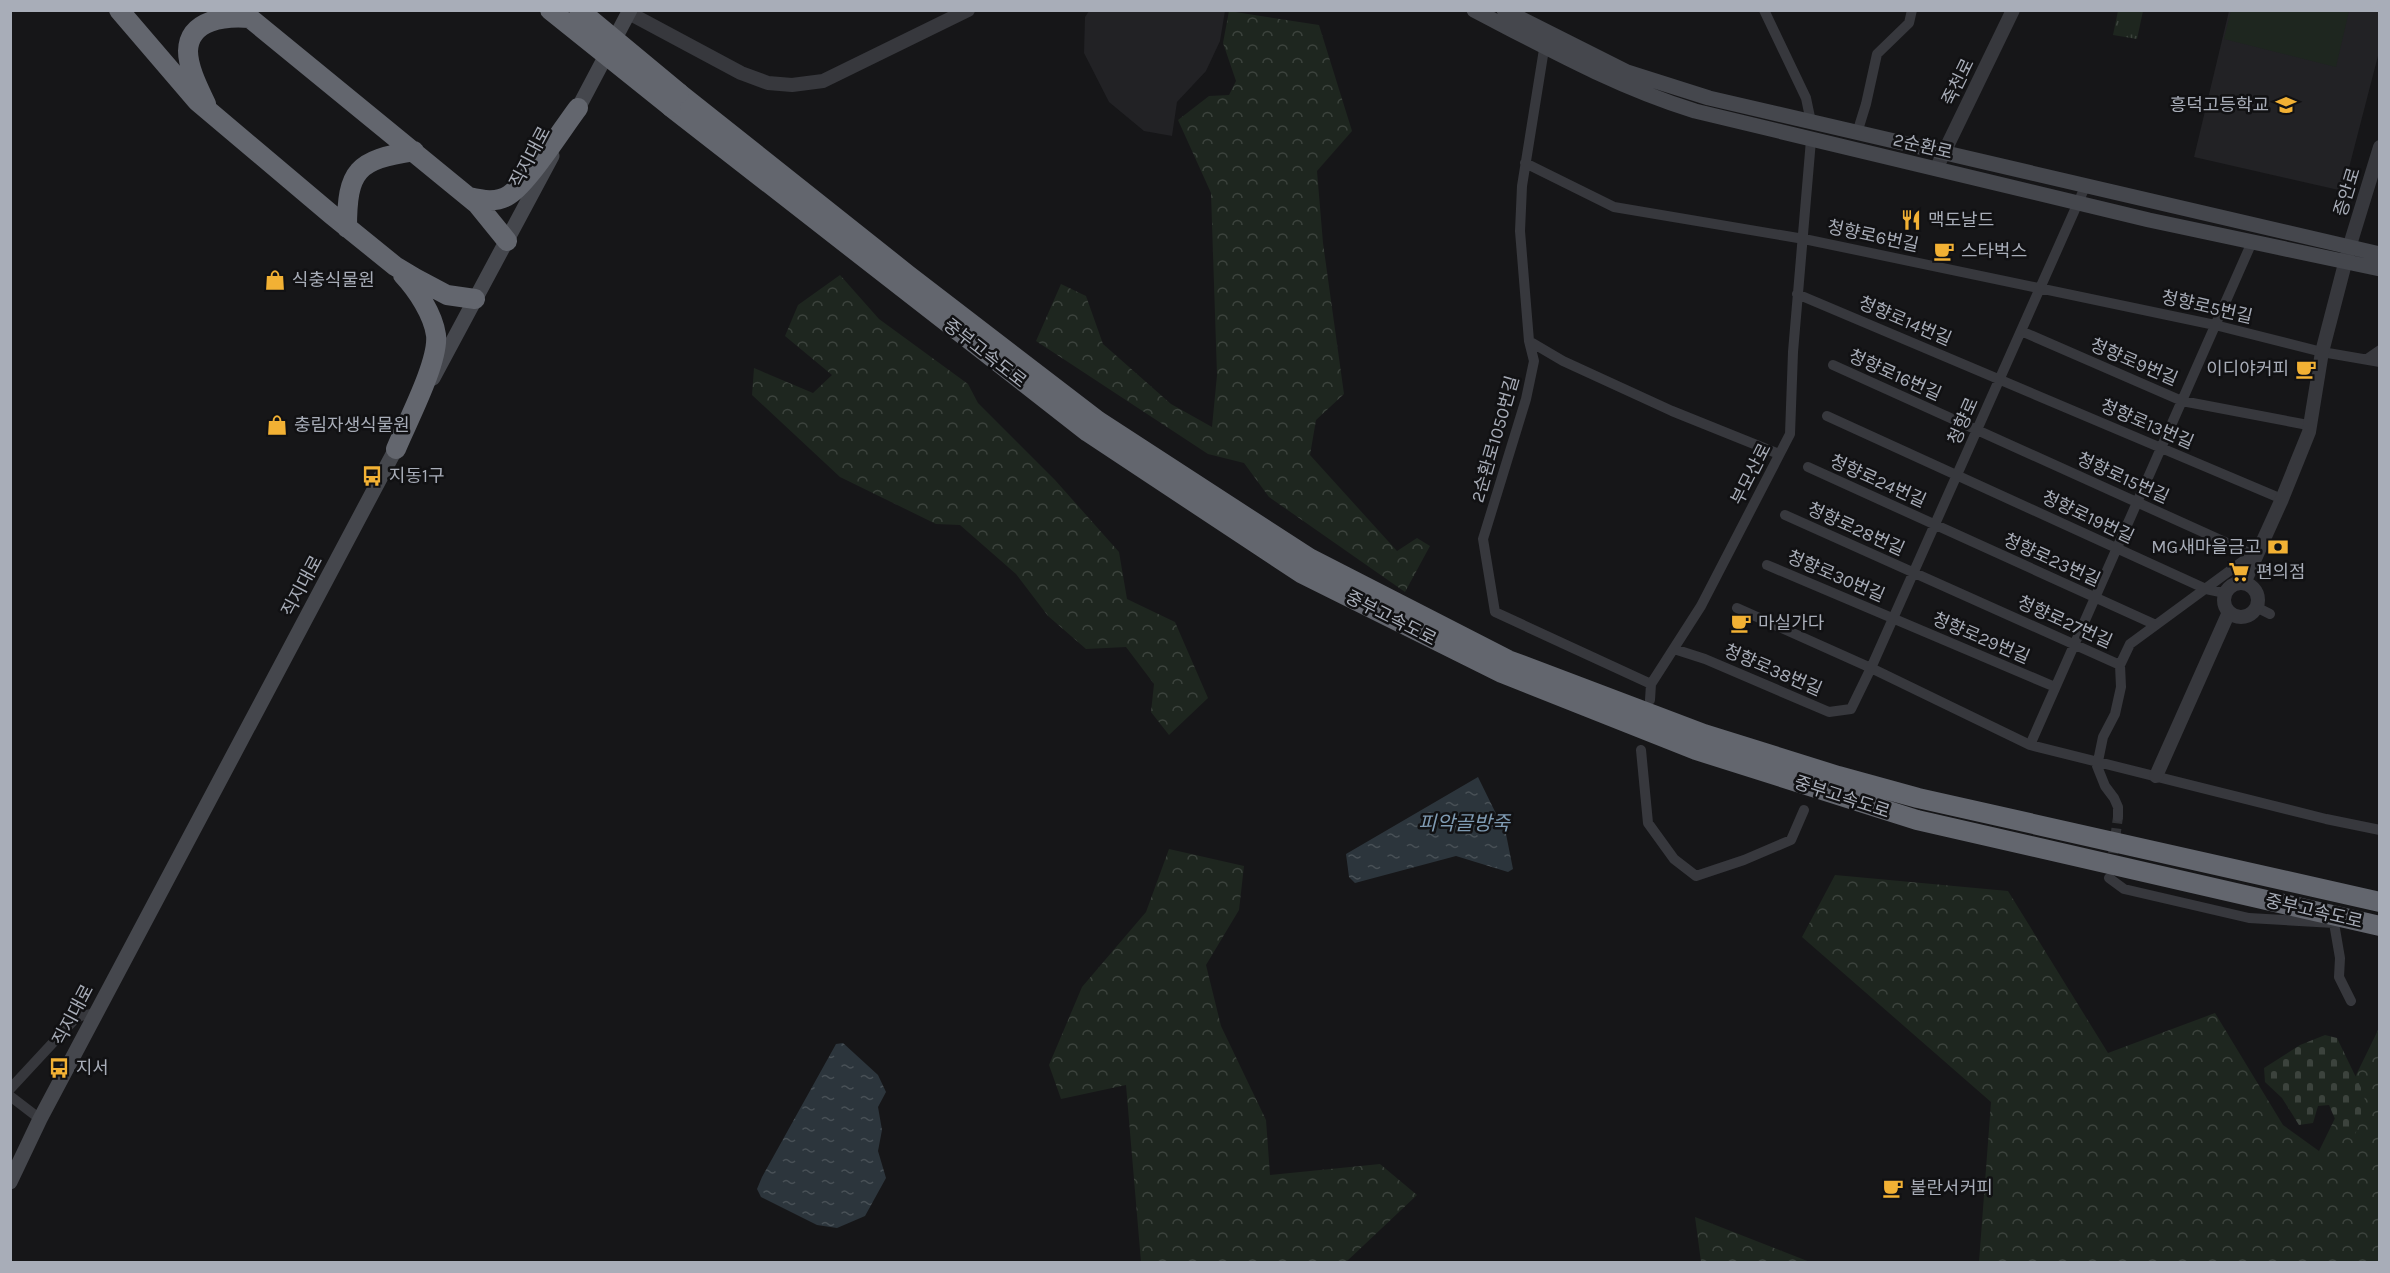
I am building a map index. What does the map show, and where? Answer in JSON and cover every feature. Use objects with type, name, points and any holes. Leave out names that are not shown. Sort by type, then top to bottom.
[{"type":"highway","points":[[118,10],[197,101],[395,266],[410,283],[430,316],[436,336],[433,361],[396,449]]},
{"type":"highway","name":"중부고속도로","points":[[550,10],[675,100],[1098,421],[1309,558],[1508,660],[1704,734],[1838,776],[1918,798],[2379,902]]},
{"type":"highway","name":"중부고속도로","points":[[579,10],[675,100],[1088,432],[1301,573],[1502,673],[1696,750],[1917,820],[2379,926]]},
{"type":"highway","points":[[209,112],[190,61],[188,51],[191,39],[203,25],[211,21],[245,14],[469,197],[507,241]]},
{"type":"highway","points":[[469,197],[496,200],[509,196],[527,177],[578,108]]},
{"type":"highway","points":[[348,228],[348,195],[360,169],[370,161],[383,156],[414,151]]},
{"type":"highway","points":[[395,266],[447,295],[475,299]]},
{"type":"main road","name":"2순환로","points":[[1474,10],[1545,40],[1671,87],[2085,187],[2347,254],[2379,269]]},
{"type":"main road","name":"2순환로","points":[[1504,10],[1591,72],[1661,100],[1811,140],[2252,242],[2347,254],[2379,254]]},
{"type":"main road","name":"직지대로","points":[[10,1182],[39,1119],[630,12]]},
{"type":"street","points":[[630,12],[741,73],[768,83],[792,85],[823,81],[968,10]]},
{"type":"street","points":[[1764,10],[1806,98],[1811,122]]},
{"type":"street","points":[[1857,133],[1877,54],[1909,23],[1912,10]]},
{"type":"street","name":"죽천로","points":[[1936,169],[2013,10]]},
{"type":"street","name":"2순환로1050번길","points":[[1545,40],[1525,163],[1520,231],[1529,341],[1534,361],[1526,399],[1483,539],[1495,612],[1651,684]]},
{"type":"street","name":"부모산로","points":[[1650,700],[1651,684],[1701,606],[1790,434],[1797,294],[1804,239],[1811,140]]},
{"type":"street","name":"증안로","points":[[2244,583],[2309,432],[2308,425],[2322,352],[2347,254],[2379,147]]},
{"type":"street","points":[[1525,163],[1614,207],[1804,239]]},
{"type":"street","name":"청향로","points":[[1871,668],[2085,187]]},
{"type":"street","name":"청향로6번길","points":[[1804,239],[2041,288]]},
{"type":"street","points":[[2030,745],[2252,242]]},
{"type":"street","name":"청향로5번길","points":[[2041,288],[2322,352],[2367,358],[2379,362]]},
{"type":"street","name":"청향로14번길","points":[[1797,294],[2000,379]]},
{"type":"street","name":"청향로9번길","points":[[2021,331],[2182,401],[2308,425]]},
{"type":"street","points":[[1529,341],[1563,361],[1672,411],[1779,454]]},
{"type":"street","points":[[2367,358],[2379,350]]},
{"type":"street","name":"청향로16번길","points":[[1833,365],[1977,430]]},
{"type":"street","name":"청향로13번길","points":[[2000,379],[2282,499]]},
{"type":"street","name":"청향로19번길","points":[[1827,416],[2206,589],[2225,593]]},
{"type":"street","name":"청향로15번길","points":[[1977,430],[2256,556]]},
{"type":"street","name":"청향로24번길","points":[[1808,467],[1935,525]]},
{"type":"street","name":"청향로28번길","points":[[1785,515],[1914,573]]},
{"type":"street","name":"청향로23번길","points":[[1935,525],[2156,625]]},
{"type":"street","points":[[2120,664],[2130,644],[2243,561],[2256,556]]},
{"type":"street","name":"청향로30번길","points":[[1767,564],[1893,618]]},
{"type":"street","name":"청향로27번길","points":[[1914,573],[2120,664],[2121,687],[2115,714],[2103,736],[2098,762]]},
{"type":"street","points":[[2244,583],[2255,591],[2257,596],[2256,607],[2243,617],[2229,612],[2225,606],[2225,593],[2231,586],[2244,583]]},
{"type":"street","points":[[2256,607],[2270,614]]},
{"type":"street","points":[[1737,609],[1871,668],[2030,745],[2379,830]]},
{"type":"street","points":[[2156,776],[2229,612]]},
{"type":"street","name":"청향로29번길","points":[[1893,618],[2055,687]]},
{"type":"street","name":"청향로38번길","points":[[1674,649],[1705,659],[1829,712],[1851,709],[1871,668]]},
{"type":"street","points":[[1641,750],[1648,823],[1674,859],[1696,876],[1744,860],[1791,840],[1804,810]]},
{"type":"street","points":[[2098,762],[2105,786],[2118,807],[2118,817]]},
{"type":"street","points":[[2109,878],[2124,889],[2249,918],[2334,923],[2340,958],[2339,977],[2351,1001]]},
{"type":"street","points":[[10,1089],[74,1020],[80,1016],[97,1013]]},
{"type":"street","points":[[10,1096],[39,1119]]},
{"type":"shaded area","points":[[1089,11],[1225,11],[1220,41],[1206,71],[1177,102],[1172,136],[1144,131],[1109,102],[1084,53],[1085,17]]},
{"type":"shaded area","name":"흥덕고등학교","points":[[2229,11],[2379,11],[2379,52],[2343,191],[2194,157]]},
{"type":"green space","points":[[1229,11],[1319,25],[1352,131],[1317,171],[1323,243],[1344,394],[1316,420],[1310,455],[1397,551],[1417,538],[1430,546],[1405,592],[1269,497],[1244,463],[1208,454],[1036,341],[1061,284],[1086,296],[1103,344],[1171,404],[1212,427],[1217,375],[1211,193],[1178,120],[1209,96],[1229,95],[1236,81],[1223,43]]},
{"type":"green space","points":[[2118,11],[2143,11],[2137,39],[2113,35]]},
{"type":"green space","points":[[2231,11],[2349,11],[2336,67],[2224,39]]},
{"type":"green space","points":[[840,275],[879,319],[968,384],[978,403],[1055,480],[1119,552],[1127,599],[1175,622],[1208,698],[1169,735],[1151,712],[1154,684],[1126,647],[1086,649],[1048,616],[1016,574],[960,525],[936,524],[840,477],[752,395],[754,368],[813,393],[832,375],[785,336],[798,305]]},
{"type":"green space","points":[[1169,849],[1244,866],[1239,910],[1206,965],[1221,1026],[1266,1120],[1270,1175],[1380,1164],[1417,1195],[1346,1262],[1141,1262],[1126,1085],[1061,1099],[1049,1065],[1082,987],[1146,912]]},
{"type":"green space","points":[[1835,875],[2008,891],[2108,1053],[2215,1013],[2283,1125],[2319,1151],[2379,1028],[2379,1262],[1979,1262],[1991,1102],[1802,937]]},
{"type":"green space","points":[[2325,1035],[2337,1038],[2364,1094],[2366,1110],[2355,1134],[2341,1133],[2329,1105],[2318,1106],[2313,1123],[2299,1125],[2282,1098],[2265,1082],[2264,1068],[2300,1045]]},
{"type":"green space","points":[[1695,1217],[1810,1262],[1701,1262]]},
{"type":"water","name":"피악골방죽","points":[[1478,777],[1506,834],[1513,869],[1508,872],[1456,856],[1355,883],[1349,877],[1346,854]]},
{"type":"water","points":[[843,1043],[878,1075],[886,1092],[878,1107],[882,1130],[878,1151],[886,1178],[865,1216],[837,1228],[817,1225],[761,1197],[757,1189],[836,1044]]},
{"type":"tunnel","points":[[2111,868],[2118,817]]},
{"type":"place","name":"흥덕고등학교","points":[[2286,105]]},
{"type":"place","name":"맥도날드","points":[[1911,220]]},
{"type":"place","name":"스타벅스","points":[[1944,251]]},
{"type":"place","name":"식충식물원","points":[[275,280]]},
{"type":"place","name":"이디야커피","points":[[2306,369]]},
{"type":"place","name":"충림자생식물원","points":[[277,425]]},
{"type":"place","name":"지동1구","points":[[372,476]]},
{"type":"place","name":"MG새마을금고","points":[[2278,547]]},
{"type":"place","name":"편의점","points":[[2239,572]]},
{"type":"place","name":"마실가다","points":[[1741,623]]},
{"type":"place","name":"지서","points":[[59,1068]]},
{"type":"place","name":"불란서커피","points":[[1893,1188]]}]
